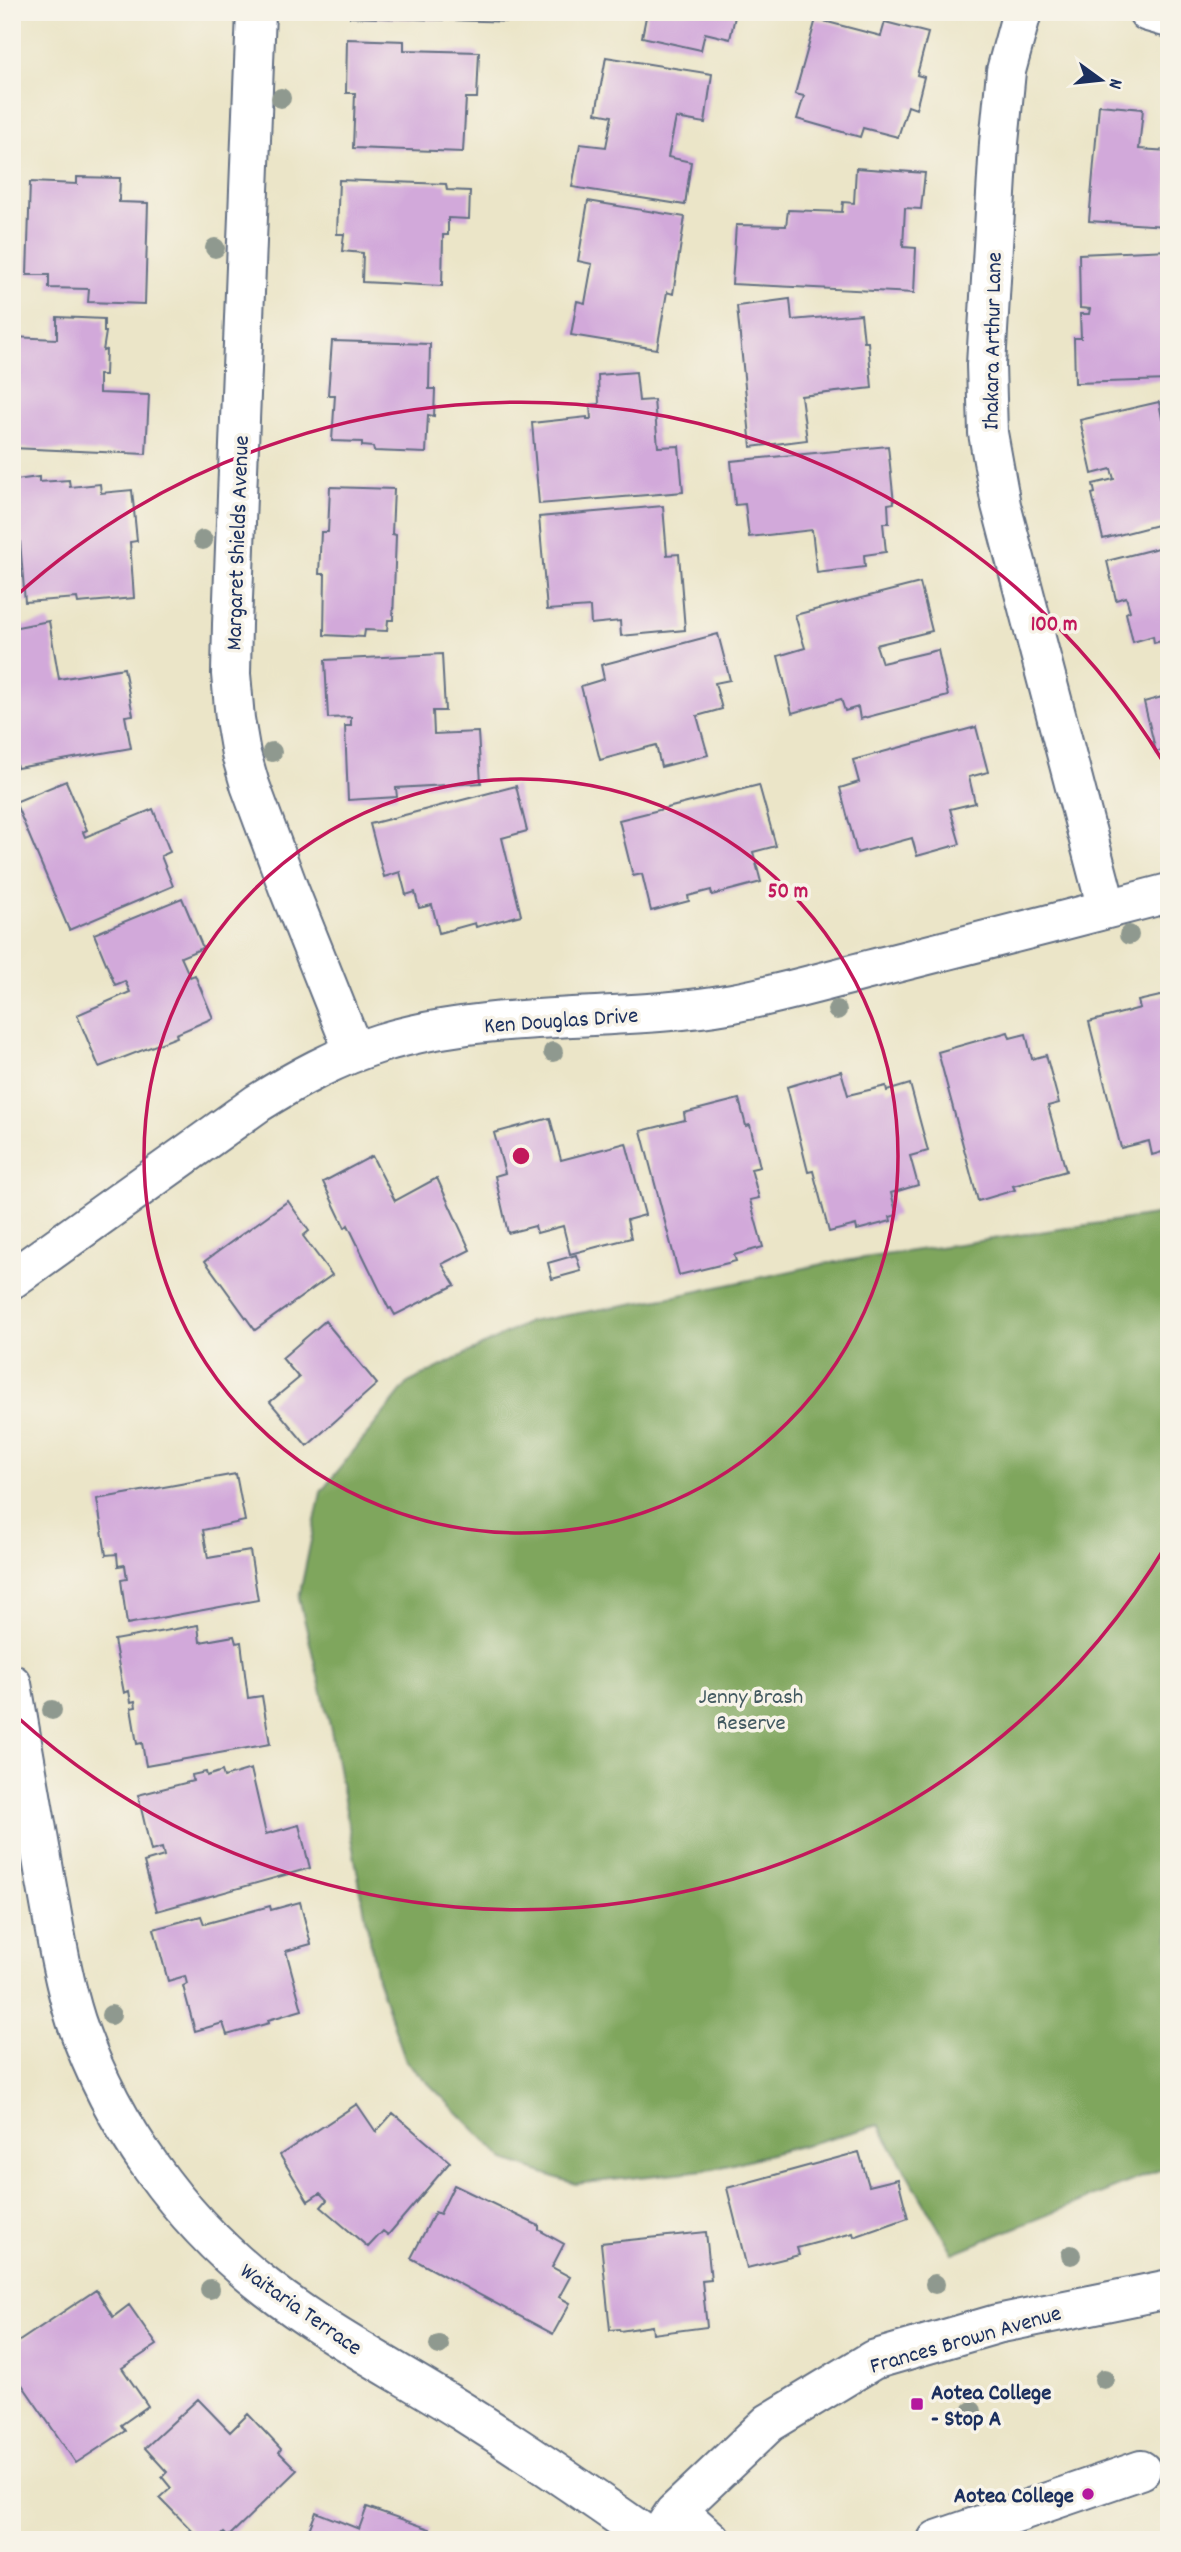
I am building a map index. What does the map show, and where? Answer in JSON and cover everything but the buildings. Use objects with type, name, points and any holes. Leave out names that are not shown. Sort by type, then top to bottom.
[{"type":"street","name":"Margaret Shields Avenue","points":[[256,12],[232,624],[234,719],[250,785],[354,1052]]},
{"type":"street","name":"Ihakara Arthur Lane","points":[[1022,12],[1014,33],[1006,71],[999,143],[986,365],[988,433],[1000,505],[1107,909]]},
{"type":"street","points":[[1148,12],[1169,18]]},
{"type":"street","name":"Ken Douglas Drive","points":[[12,1279],[258,1103],[324,1064],[354,1052],[395,1039],[451,1027],[521,1020],[657,1013],[735,1003],[1169,893]]},
{"type":"street","name":"Waitaria Terrace","points":[[12,1684],[57,1942],[76,2021],[117,2113],[168,2189],[209,2236],[266,2287],[303,2314],[501,2436],[662,2530],[711,2540]]},
{"type":"street","name":"Frances Brown Avenue","points":[[662,2530],[769,2423],[873,2360],[997,2324],[1169,2289]]},
{"type":"street","points":[[937,2540],[1141,2470]]},
{"type":"green space","name":"Jenny Brash Reserve","points":[[1169,1213],[1169,2166],[953,2253],[879,2125],[714,2169],[575,2184],[505,2160],[406,2061],[377,1978],[331,1730],[299,1598],[321,1492],[408,1383],[529,1322],[676,1296],[823,1264]]},
{"type":"place","name":"Aotea College - Stop A","points":[[917,2404]]},
{"type":"place","name":"Aotea College","points":[[1088,2494]]}]
